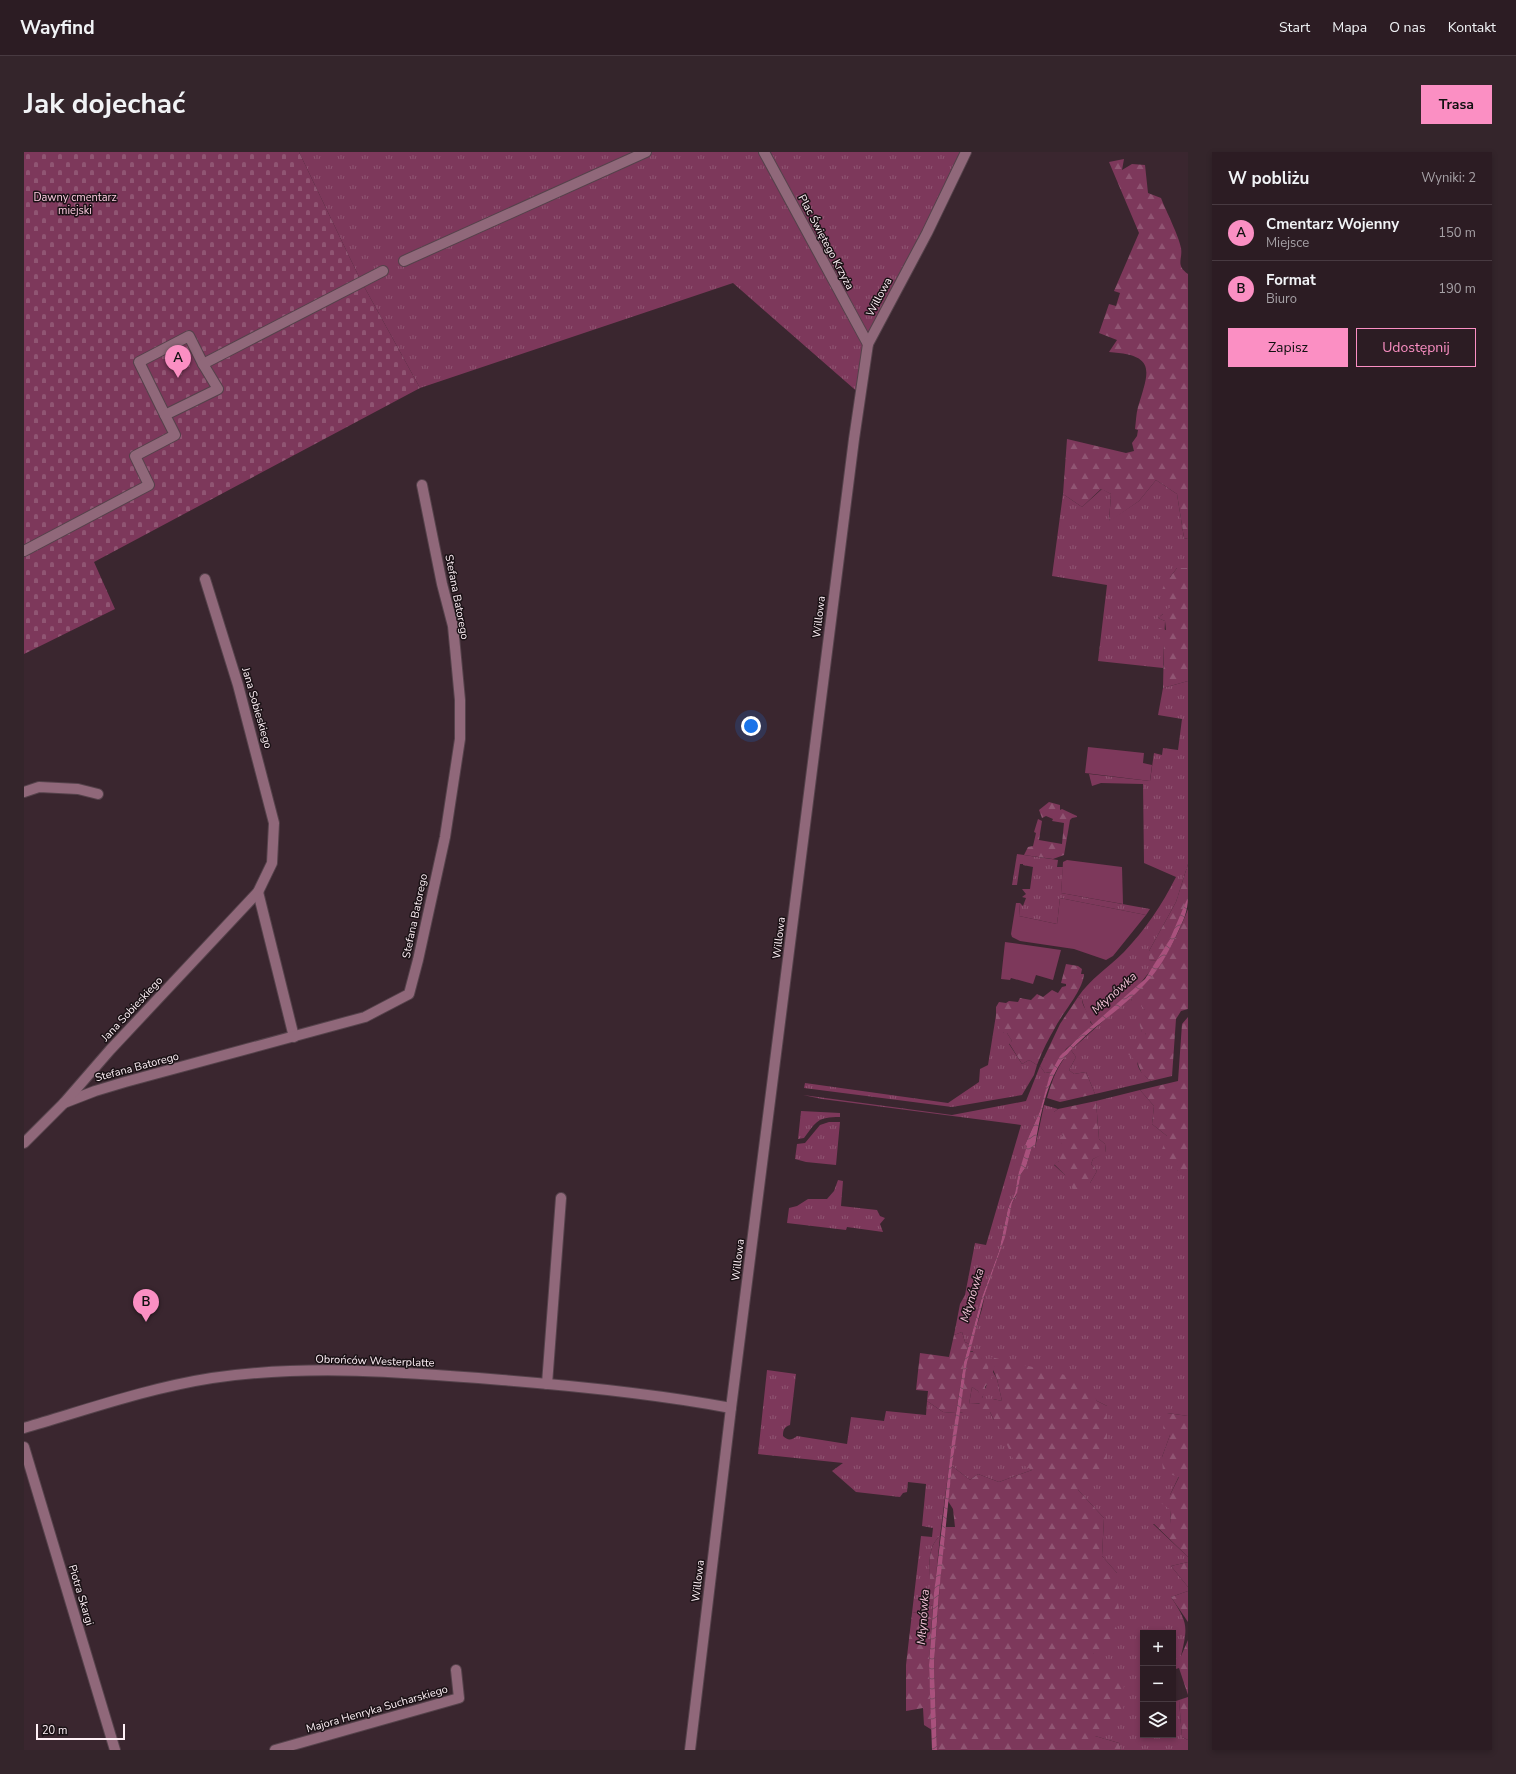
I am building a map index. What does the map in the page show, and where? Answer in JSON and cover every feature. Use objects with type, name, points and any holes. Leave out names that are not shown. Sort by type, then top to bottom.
[{"type":"street","points":[[404,261],[646,152]]},
{"type":"street","name":"Plac Świętego Krzyża","points":[[764,152],[868,344]]},
{"type":"street","name":"Willowa","points":[[690,1750],[731,1408],[852,454],[868,344],[927,233],[966,152]]},
{"type":"street","points":[[203,364],[383,271]]},
{"type":"street","points":[[24,551],[149,485],[135,456],[175,435],[165,415],[139,362],[189,336],[218,390],[165,415]]},
{"type":"street","name":"Stefana Batorego","points":[[64,1104],[95,1091],[125,1082],[365,1017],[409,994],[445,837],[460,739],[460,700],[453,626],[442,584],[422,485]]},
{"type":"street","name":"Jana Sobieskiego","points":[[24,1143],[64,1104],[110,1050],[258,892],[272,862],[274,823],[238,685],[205,579]]},
{"type":"street","points":[[24,792],[39,787],[78,789],[98,794]]},
{"type":"street","points":[[258,892],[294,1037]]},
{"type":"street","points":[[546,1384],[561,1198]]},
{"type":"street","name":"Obrońców Westerplatte","points":[[24,1428],[162,1387],[212,1378],[271,1372],[350,1370],[408,1372],[546,1384],[703,1402],[731,1408]]},
{"type":"street","name":"Piotra Skargi","points":[[24,1447],[115,1750]]},
{"type":"street","name":"Majora Henryka Sucharskiego","points":[[275,1750],[459,1698],[456,1670]]},
{"type":"green space","name":"Dawny cmentarz miejski","points":[[24,152],[299,152],[361,281],[420,388],[94,562],[115,609],[24,654]]},
{"type":"green space","points":[[299,152],[966,152],[868,344],[861,395],[733,283],[420,388],[361,281]]},
{"type":"green space","points":[[1124,159],[1122,170],[1132,164],[1145,165],[1148,193],[1161,198],[1180,243],[1180,262],[1182,268],[1188,274],[1188,539],[1184,538],[1177,494],[1156,480],[1139,501],[1109,522],[1111,494],[1101,489],[1082,507],[1063,494],[1067,439],[1126,453],[1134,451],[1132,443],[1137,436],[1138,430],[1135,429],[1136,415],[1145,384],[1146,367],[1142,361],[1135,357],[1109,352],[1117,340],[1099,333],[1109,304],[1116,306],[1120,293],[1114,291],[1139,233],[1109,162]]},
{"type":"green space","points":[[1156,480],[1177,494],[1184,538],[1188,539],[1188,568],[1177,568],[1170,577],[1170,608],[1158,618],[1165,621],[1163,668],[1098,661],[1107,585],[1052,576],[1063,494],[1082,507],[1102,489],[1111,494],[1109,521],[1139,501]]},
{"type":"green space","points":[[1177,568],[1188,568],[1188,681],[1163,688],[1164,642],[1154,632],[1156,627],[1166,630],[1165,621],[1158,618],[1163,614],[1162,610],[1170,608],[1170,600],[1162,590],[1167,578],[1170,577]]},
{"type":"green space","points":[[1188,681],[1188,864],[1176,902],[1149,951],[1149,960],[1158,961],[1139,985],[1093,1025],[1086,1012],[1082,999],[1078,997],[1088,985],[1124,952],[1139,935],[1159,907],[1176,877],[1144,863],[1143,784],[1101,783],[1092,786],[1089,774],[1150,781],[1154,753],[1162,755],[1163,748],[1178,750],[1182,719],[1158,715],[1163,688]]},
{"type":"green space","points":[[1088,747],[1144,753],[1143,763],[1152,765],[1150,781],[1085,773]]},
{"type":"green space","points":[[1049,802],[1060,805],[1060,810],[1062,809],[1077,816],[1070,820],[1064,855],[1053,859],[1024,855],[1028,847],[1033,846],[1036,833],[1034,832],[1038,819],[1042,821],[1039,840],[1062,844],[1064,823],[1052,821],[1053,819],[1046,816],[1042,818],[1039,810]]},
{"type":"green space","points":[[1017,854],[1058,860],[1057,867],[1063,867],[1061,893],[1150,909],[1146,915],[1060,898],[1057,924],[1019,916],[1020,903],[1023,906],[1026,898],[1022,897],[1026,894],[1022,889],[1030,889],[1033,867],[1020,864],[1017,885],[1012,885]]},
{"type":"green space","points":[[1067,860],[1122,867],[1123,904],[1061,893],[1063,862]]},
{"type":"green space","points":[[1188,864],[1188,897],[1179,922],[1159,960],[1149,960],[1149,951],[1176,902]]},
{"type":"green space","points":[[1060,898],[1146,915],[1113,956],[1106,960],[1074,949],[1020,941],[1012,937],[1011,934],[1016,903],[1020,903],[1019,916],[1057,924]]},
{"type":"green space","points":[[1188,909],[1188,1009],[1181,1011],[1176,1019],[1172,1076],[1151,1081],[1142,1074],[1137,1062],[1128,1054],[1131,1050],[1137,1053],[1135,1039],[1139,1039],[1141,1035],[1147,1038],[1145,1033],[1142,1033],[1136,1019],[1145,1009],[1141,1006],[1142,1001],[1132,1001],[1131,996],[1158,967],[1172,945]]},
{"type":"green space","points":[[1005,942],[1061,950],[1053,980],[1036,975],[1033,984],[1011,978],[1010,980],[1001,979]]},
{"type":"green space","points":[[1066,964],[1078,966],[1082,969],[1081,974],[1084,974],[1077,994],[1059,1020],[1037,1065],[1029,1060],[1022,1064],[1009,1043],[1012,1041],[1007,1033],[1004,1033],[996,1023],[996,1007],[999,1002],[1018,1002],[1020,998],[1031,1000],[1037,994],[1043,997],[1052,990],[1058,993],[1062,987],[1066,986],[1066,984],[1061,983]]},
{"type":"green space","points":[[1131,996],[1132,1001],[1142,1001],[1145,1009],[1139,1023],[1142,1032],[1145,1033],[1148,1038],[1140,1050],[1137,1061],[1140,1070],[1151,1081],[1095,1094],[1086,1072],[1074,1074],[1069,1070],[1076,1057],[1071,1050]]},
{"type":"green space","points":[[1078,997],[1082,999],[1089,1017],[1093,1018],[1090,1022],[1093,1025],[1066,1049],[1051,1072],[1045,1073],[1040,1066],[1060,1024]]},
{"type":"green space","points":[[996,1015],[1004,1033],[1007,1033],[1012,1041],[1009,1044],[1022,1064],[1029,1060],[1037,1065],[1034,1075],[1022,1095],[952,1107],[804,1088],[805,1083],[948,1103],[979,1082],[980,1069],[988,1065]]},
{"type":"green space","points":[[1188,1017],[1188,1171],[1178,1171],[1160,1155],[1167,1136],[1152,1124],[1154,1106],[1140,1090],[1178,1081],[1182,1024]]},
{"type":"green space","points":[[1071,1050],[1076,1057],[1069,1070],[1074,1074],[1086,1072],[1095,1094],[1060,1102],[1047,1098],[1056,1072],[1062,1061]]},
{"type":"green space","points":[[1040,1066],[1045,1073],[1051,1072],[1040,1111],[1025,1145],[1028,1146],[1018,1175],[1015,1193],[1008,1208],[999,1251],[982,1297],[969,1344],[965,1342],[962,1332],[954,1335],[960,1304],[965,1295],[975,1243],[986,1245],[1021,1125],[822,1099],[803,1095],[952,1115],[1026,1101]]},
{"type":"green space","points":[[1140,1090],[1154,1106],[1152,1124],[1167,1136],[1178,1171],[1188,1171],[1188,1416],[1167,1413],[1170,1435],[1162,1457],[1179,1476],[1170,1495],[1170,1524],[1153,1524],[1188,1557],[1188,1562],[1171,1566],[1188,1587],[1188,1591],[1171,1597],[1181,1613],[1185,1625],[1185,1638],[1181,1656],[1176,1656],[1176,1630],[1140,1630],[1140,1738],[1176,1738],[1176,1701],[1179,1700],[1182,1737],[1188,1740],[1188,1750],[1121,1750],[1119,1743],[1095,1736],[1093,1654],[1115,1625],[1117,1573],[1102,1556],[1104,1518],[1078,1490],[1107,1406],[1097,1401],[1094,1397],[995,1362],[993,1372],[997,1379],[1002,1401],[993,1399],[993,1403],[969,1404],[972,1387],[978,1391],[982,1398],[988,1381],[981,1358],[972,1351],[969,1351],[985,1294],[1003,1242],[1012,1203],[1016,1196],[1021,1174],[1026,1167],[1032,1147],[1035,1148],[1044,1105],[1058,1109],[1054,1112],[1063,1136],[1059,1161],[1054,1165],[1065,1175],[1090,1183],[1097,1171],[1091,1164],[1093,1159],[1106,1152],[1105,1144],[1099,1139],[1096,1101]]},
{"type":"green space","points":[[1096,1101],[1099,1139],[1105,1144],[1106,1153],[1093,1159],[1091,1164],[1097,1171],[1090,1183],[1074,1191],[1065,1175],[1054,1164],[1059,1161],[1059,1154],[1056,1147],[1062,1143],[1058,1138],[1063,1136],[1058,1126],[1049,1121],[1054,1112],[1058,1109]]},
{"type":"green space","points":[[801,1111],[840,1113],[840,1117],[826,1118],[818,1121],[804,1138],[798,1139]]},
{"type":"green space","points":[[829,1122],[840,1122],[836,1165],[806,1162],[795,1159],[797,1144],[805,1143],[820,1125]]},
{"type":"green space","points":[[838,1180],[843,1181],[841,1206],[877,1210],[880,1216],[885,1218],[880,1224],[883,1232],[847,1227],[846,1230],[787,1223],[789,1208],[797,1206],[808,1199],[827,1199],[834,1191]]},
{"type":"green space","points":[[962,1332],[965,1342],[969,1344],[964,1362],[956,1413],[943,1412],[927,1401],[928,1391],[916,1390],[920,1353],[949,1357],[954,1335]]},
{"type":"green space","points":[[969,1351],[981,1354],[981,1358],[989,1361],[988,1371],[992,1377],[985,1387],[986,1391],[981,1399],[978,1391],[972,1387],[969,1404],[979,1404],[983,1400],[993,1403],[993,1399],[1002,1401],[997,1379],[992,1367],[995,1366],[991,1357],[1082,1379],[1090,1386],[1097,1401],[1107,1406],[1107,1465],[1078,1490],[1104,1518],[1102,1556],[1117,1573],[1119,1618],[1115,1625],[1121,1638],[1093,1654],[1124,1676],[1123,1719],[1095,1736],[1119,1743],[1121,1750],[937,1750],[934,1664],[944,1527],[955,1527],[953,1509],[948,1501],[952,1466],[970,1480],[978,1474],[999,1482],[1032,1470],[1013,1459],[1000,1428],[1000,1420],[994,1420],[990,1412],[959,1413]]},
{"type":"green space","points":[[767,1370],[796,1374],[790,1425],[784,1429],[783,1432],[783,1436],[788,1439],[792,1439],[797,1436],[847,1444],[851,1417],[884,1421],[886,1411],[926,1415],[927,1401],[943,1412],[956,1413],[940,1536],[932,1547],[930,1560],[930,1587],[925,1603],[933,1606],[932,1619],[924,1611],[912,1613],[921,1536],[932,1537],[933,1528],[922,1526],[926,1484],[908,1482],[907,1492],[903,1493],[900,1497],[856,1492],[832,1471],[843,1463],[758,1454]]},
{"type":"green space","points":[[990,1412],[994,1420],[1000,1420],[1032,1470],[999,1482],[978,1474],[970,1480],[952,1466],[959,1413]]},
{"type":"green space","points":[[1167,1413],[1188,1416],[1188,1557],[1153,1523],[1170,1524],[1171,1510],[1158,1501],[1170,1495],[1179,1477],[1163,1472],[1162,1457],[1170,1435],[1163,1428]]},
{"type":"green space","points":[[940,1536],[933,1606],[925,1603],[930,1587],[930,1560],[932,1547]]},
{"type":"green space","points":[[1188,1562],[1188,1587],[1171,1566]]},
{"type":"green space","points":[[1188,1591],[1188,1622],[1171,1597]]},
{"type":"green space","points":[[924,1611],[932,1619],[929,1665],[932,1730],[924,1725],[923,1708],[906,1711],[906,1665],[912,1613]]},
{"type":"green space","points":[[1188,1640],[1188,1695],[1179,1668],[1176,1669],[1176,1656],[1181,1656]]},
{"type":"green space","points":[[1188,1697],[1188,1740],[1182,1737],[1179,1700]]},
{"type":"water","points":[[1188,897],[1186,912],[1174,941],[1154,974],[1135,994],[1074,1047],[1059,1066],[1053,1077],[1045,1100],[1035,1148],[1032,1147],[1026,1167],[1021,1174],[1017,1193],[1012,1203],[1005,1237],[985,1294],[967,1363],[952,1466],[939,1593],[934,1664],[937,1750],[932,1750],[929,1665],[934,1593],[953,1433],[964,1362],[982,1297],[999,1251],[1008,1208],[1015,1193],[1018,1175],[1027,1146],[1025,1145],[1040,1111],[1050,1074],[1060,1056],[1080,1036],[1145,979],[1170,939]]},
{"type":"place","name":"Cmentarz Wojenny","points":[[178,378]]},
{"type":"place","name":"Format","points":[[146,1322]]},
{"type":"water label","name":"Młynówka","points":[[1114,993]]},
{"type":"water label","name":"Młynówka","points":[[972,1295]]},
{"type":"water label","name":"Młynówka","points":[[923,1617]]}]
